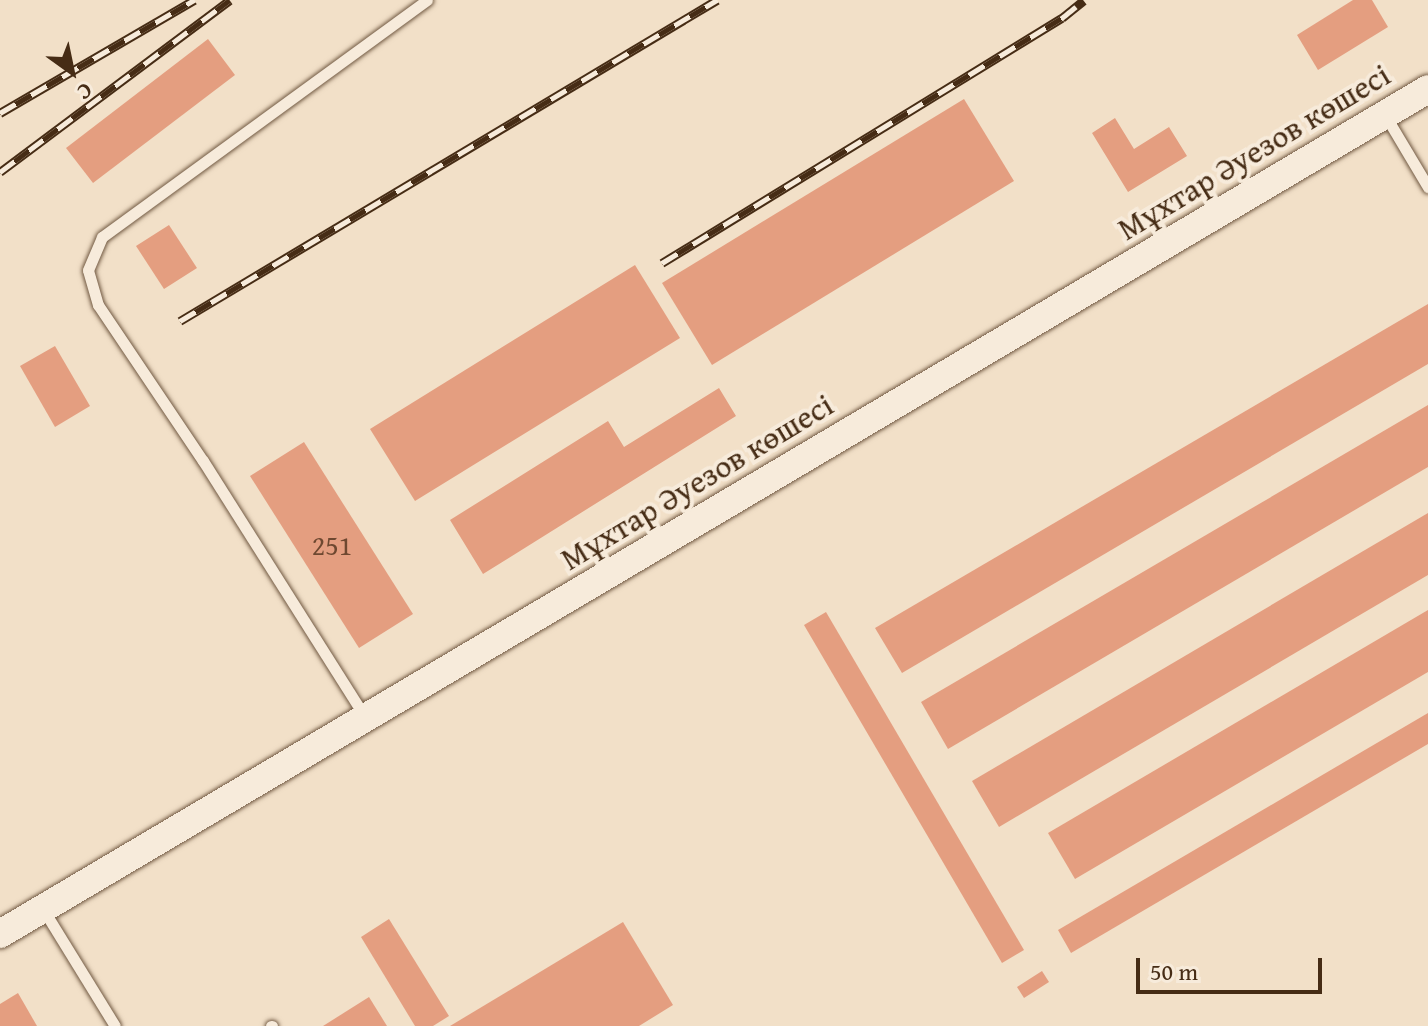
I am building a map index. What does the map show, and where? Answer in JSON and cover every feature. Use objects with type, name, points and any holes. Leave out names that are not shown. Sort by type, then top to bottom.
[{"type":"street","name":"Мұхтар Әуезов көшесі","points":[[0,934],[1428,89]]},
{"type":"lane","points":[[365,717],[203,461],[98,305],[88,270],[102,237],[427,0]]},
{"type":"lane","points":[[1385,114],[1428,187]]},
{"type":"lane","points":[[43,909],[115,1026]]},
{"type":"building","points":[[1353,0],[1372,0],[1388,27],[1318,70],[1297,35]]},
{"type":"building","points":[[208,39],[235,75],[93,183],[66,148]]},
{"type":"building","points":[[964,99],[1014,181],[712,365],[662,283]]},
{"type":"building","points":[[1115,118],[1134,149],[1169,127],[1187,156],[1128,192],[1092,133]]},
{"type":"building","points":[[169,225],[197,268],[164,289],[136,246]]},
{"type":"building","points":[[635,265],[680,338],[415,501],[370,429]]},
{"type":"building","points":[[1428,304],[1428,364],[902,673],[875,628]]},
{"type":"building","points":[[55,346],[90,406],[55,427],[20,366]]},
{"type":"building","points":[[719,388],[736,416],[483,574],[450,520],[608,421],[624,447]]},
{"type":"building","points":[[1428,405],[1428,467],[948,749],[921,702]]},
{"type":"building","points":[[304,442],[413,614],[359,648],[250,476]]},
{"type":"building","points":[[1428,513],[1428,575],[999,827],[972,781]]},
{"type":"building","points":[[1428,610],[1428,672],[1075,879],[1048,833]]},
{"type":"building","points":[[826,612],[1024,950],[1002,963],[804,625]]},
{"type":"building","points":[[1428,713],[1428,744],[1071,953],[1058,930]]},
{"type":"building","points":[[389,919],[449,1016],[433,1026],[415,1026],[361,937]]},
{"type":"building","points":[[623,922],[673,1005],[639,1026],[450,1026]]},
{"type":"building","points":[[1042,971],[1049,982],[1024,998],[1017,987]]},
{"type":"building","points":[[18,993],[37,1026],[0,1026],[0,1004]]},
{"type":"building","points":[[369,997],[387,1026],[323,1026]]},
{"type":"railway","points":[[0,113],[194,0]]},
{"type":"railway","points":[[0,172],[230,0]]},
{"type":"railway","points":[[180,321],[717,0]]},
{"type":"railway","points":[[662,263],[1062,18],[1084,0]]}]
